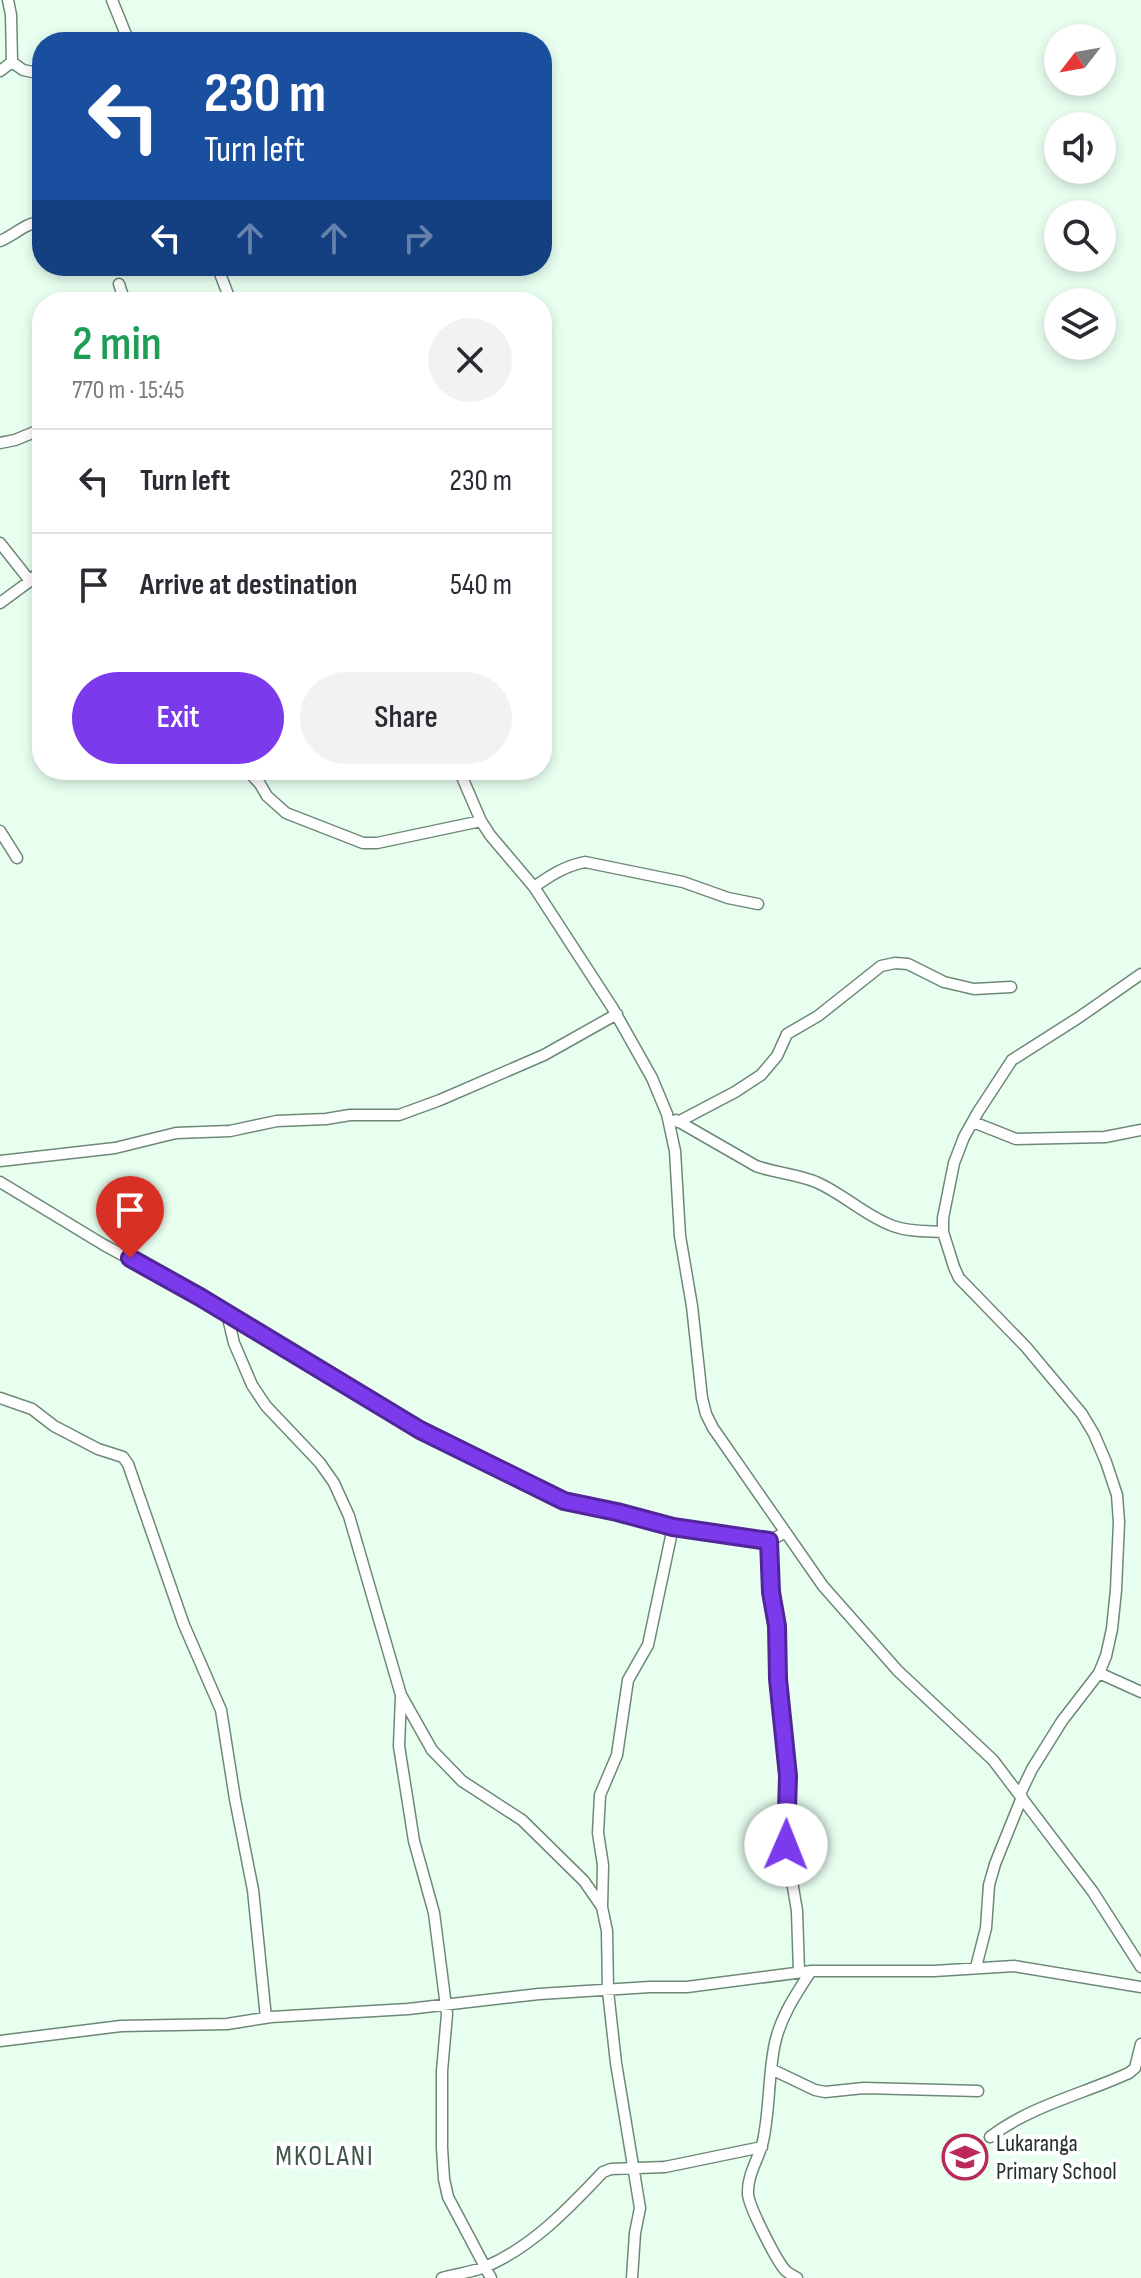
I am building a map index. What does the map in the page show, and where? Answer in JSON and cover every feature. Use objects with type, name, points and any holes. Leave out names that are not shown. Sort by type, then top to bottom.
[{"type":"street","points":[[8,0],[12,62]]},
{"type":"street","points":[[112,0],[125,32]]},
{"type":"street","points":[[0,71],[12,62]]},
{"type":"street","points":[[12,62],[32,72]]},
{"type":"street","points":[[0,241],[32,224]]},
{"type":"street","points":[[119,284],[122,292]]},
{"type":"street","points":[[0,443],[32,433]]},
{"type":"street","points":[[0,543],[30,581],[0,603]]},
{"type":"street","points":[[256,780],[267,796],[286,813],[363,843],[377,843],[481,821]]},
{"type":"street","points":[[463,780],[490,835],[534,887],[617,1014],[652,1078],[667,1114],[675,1151],[680,1236],[706,1414],[784,1533],[823,1586],[898,1671],[993,1760],[1093,1892],[1141,1967]]},
{"type":"street","points":[[0,831],[17,858]]},
{"type":"street","points":[[534,887],[554,872],[585,862],[683,882],[728,898],[758,904]]},
{"type":"street","points":[[678,1122],[761,1075],[777,1056],[787,1034],[818,1016],[881,966],[908,964],[944,982],[974,989],[1011,987]]},
{"type":"street","points":[[976,1967],[986,1928],[989,1885],[1032,1769],[1062,1721],[1099,1673],[1112,1629],[1118,1536],[1117,1495],[1094,1434],[1082,1414],[1026,1347],[959,1278],[943,1232],[943,1218],[954,1163],[973,1122],[1012,1060],[1141,974]]},
{"type":"street","points":[[0,1161],[115,1148],[176,1133],[230,1131],[277,1121],[350,1115],[399,1115],[544,1055],[617,1014]]},
{"type":"street","points":[[667,1114],[756,1166],[800,1176],[832,1190],[873,1217],[893,1226],[911,1231],[943,1232]]},
{"type":"street","points":[[973,1122],[1016,1139],[1087,1138],[1141,1130]]},
{"type":"street","points":[[0,1182],[420,1430],[564,1501],[673,1527],[769,1541],[784,1533]]},
{"type":"street","points":[[227,1314],[234,1343],[252,1385],[266,1406],[320,1463],[339,1494],[349,1516],[401,1695],[432,1750],[462,1781],[522,1820],[584,1881],[602,1907]]},
{"type":"street","points":[[0,1398],[32,1409],[54,1426],[123,1457],[128,1464],[184,1625],[221,1710],[253,1890],[266,2018]]},
{"type":"street","points":[[632,2278],[640,2208],[616,2063],[608,1991],[607,1931],[602,1907],[603,1865],[598,1833],[600,1795],[617,1755],[628,1680],[648,1645],[673,1527]]},
{"type":"street","points":[[769,1541],[788,1776],[786,1845],[797,1911],[799,1972]]},
{"type":"street","points":[[1099,1673],[1141,1692]]},
{"type":"street","points":[[401,1695],[399,1746],[414,1841],[434,1913],[447,2014],[442,2071],[444,2179],[448,2197],[491,2278]]},
{"type":"street","points":[[0,2041],[121,2026],[227,2024],[539,1994],[687,1987],[811,1971],[934,1971],[1014,1966],[1141,1987]]},
{"type":"street","points":[[797,2278],[784,2269],[749,2199],[748,2189],[767,2125],[775,2042],[785,2012],[811,1971]]},
{"type":"street","points":[[990,2137],[1036,2111],[1129,2073],[1135,2068],[1141,2044]]},
{"type":"street","points":[[771,2069],[825,2092],[864,2088],[978,2091]]},
{"type":"street","points":[[442,2278],[484,2268],[522,2246],[559,2218],[603,2172],[665,2167],[762,2147]]},
{"type":"place","name":"Lukaranga Primary School","points":[[965,2157]]},
{"type":"district","name":"MKOLANI","points":[[325,2155]]},
{"type":"route","points":[[130,1258],[420,1430],[564,1501],[673,1527],[769,1541],[788,1776],[786,1845]]}]
